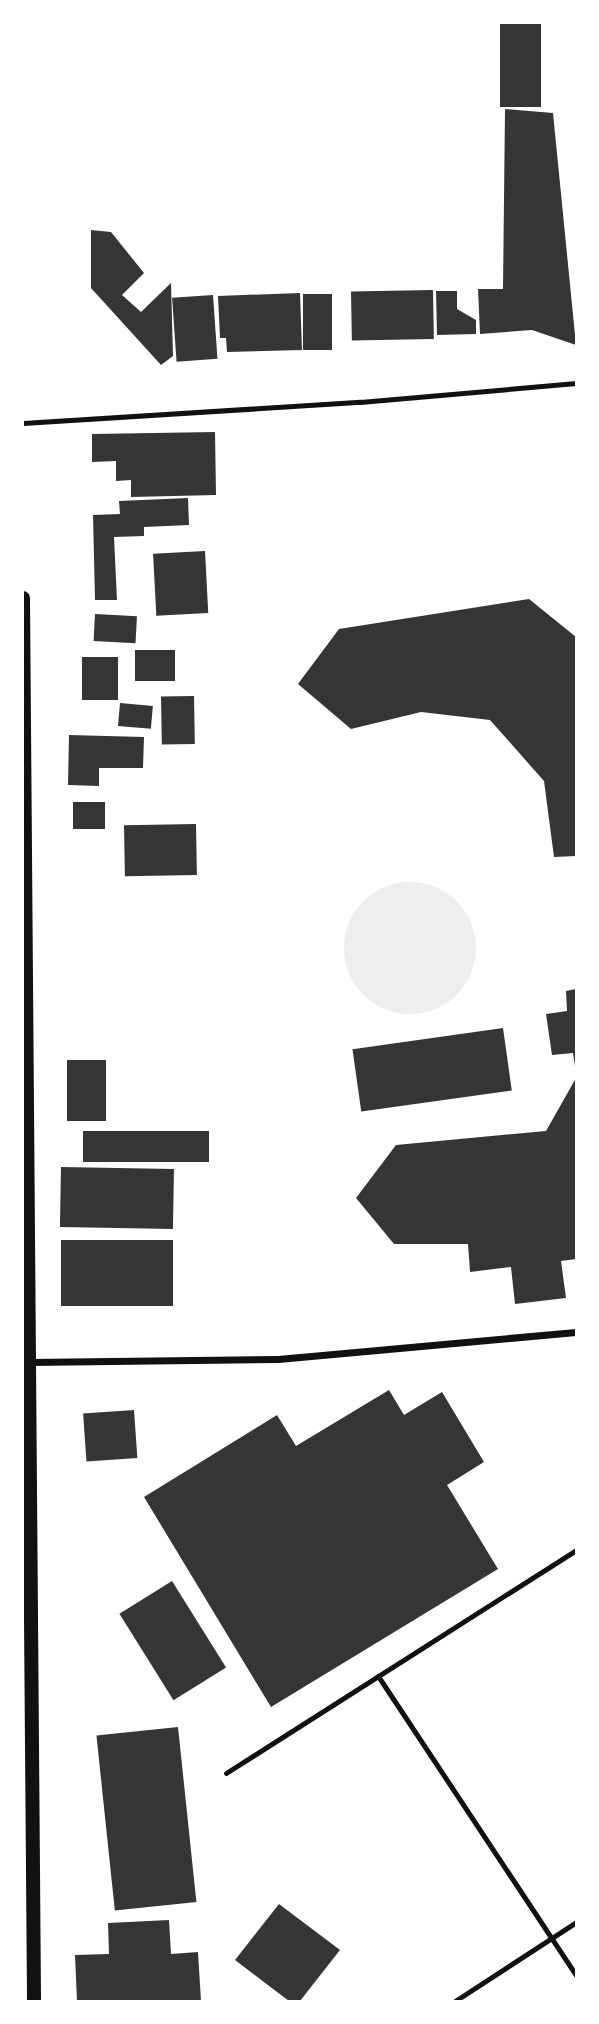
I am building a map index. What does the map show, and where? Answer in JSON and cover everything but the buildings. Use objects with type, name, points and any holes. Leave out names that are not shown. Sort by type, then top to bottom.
[{"type":"main road","points":[[23,598],[25,1362],[34,2001]]},
{"type":"street","points":[[25,1362],[278,1359],[576,1332]]},
{"type":"lane","points":[[23,423],[360,402],[576,383]]},
{"type":"lane","points":[[226,1773],[576,1550]]},
{"type":"lane","points":[[378,1676],[576,1975]]},
{"type":"lane","points":[[455,2001],[576,1922]]},
{"type":"shaded area","points":[[410,882],[435,887],[457,901],[471,923],[476,948],[471,973],[457,995],[435,1009],[410,1014],[385,1009],[363,995],[349,973],[344,948],[349,923],[363,901],[385,887]]}]
